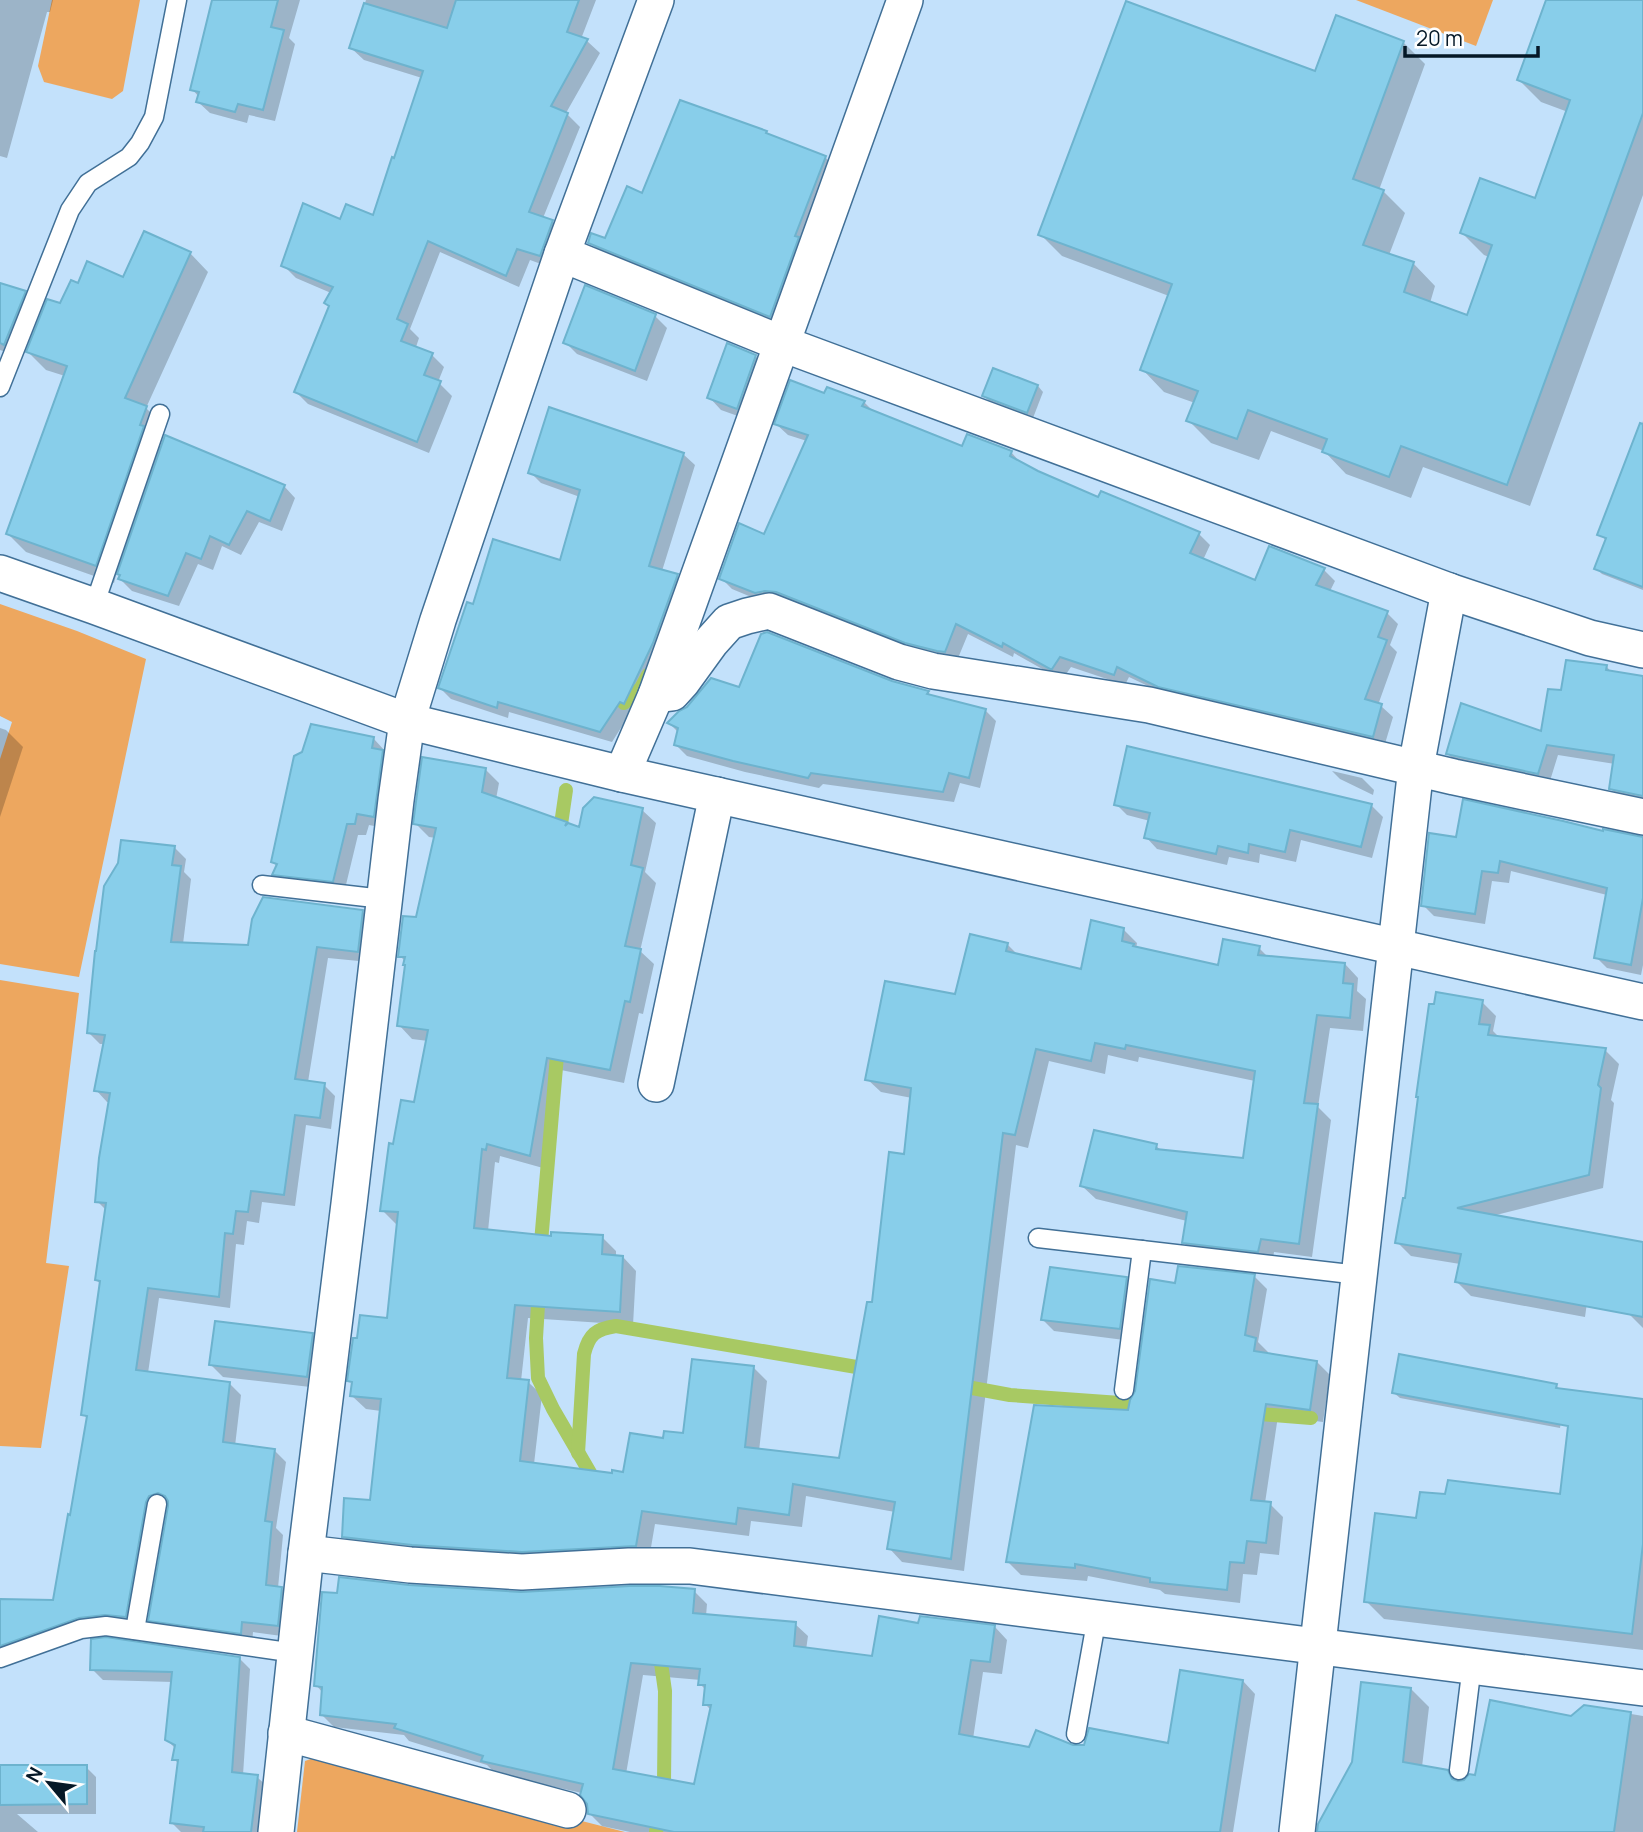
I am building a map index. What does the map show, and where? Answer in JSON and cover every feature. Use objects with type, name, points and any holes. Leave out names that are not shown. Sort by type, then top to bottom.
[{"type":"street","points":[[276,1832],[383,899],[407,721],[438,620],[562,254],[656,0]]},
{"type":"street","points":[[622,774],[656,695],[905,0]]},
{"type":"street","points":[[562,254],[783,344],[1449,590],[1590,638],[1643,650]]},
{"type":"street","points":[[0,573],[407,721],[622,774],[1643,1002]]},
{"type":"street","points":[[1297,1832],[1416,767],[1449,590]]},
{"type":"street","points":[[656,695],[672,693],[729,622],[769,611],[899,662],[933,671],[1149,705],[1454,777],[1643,817]]},
{"type":"street","points":[[656,1084],[717,795]]},
{"type":"street","points":[[306,1553],[410,1565],[522,1572],[629,1566],[690,1566],[1643,1688]]},
{"type":"street","points":[[286,1733],[568,1810]]},
{"type":"lane","points":[[0,387],[70,210],[88,183],[129,157],[154,117],[177,0]]},
{"type":"lane","points":[[94,606],[160,414]]},
{"type":"lane","points":[[262,885],[383,899]]},
{"type":"lane","points":[[1038,1238],[1359,1275]]},
{"type":"lane","points":[[1124,1390],[1142,1250]]},
{"type":"lane","points":[[135,1630],[157,1504]]},
{"type":"lane","points":[[1076,1734],[1097,1618]]},
{"type":"lane","points":[[0,1658],[81,1629],[106,1626],[295,1653]]},
{"type":"lane","points":[[1459,1770],[1472,1665]]},
{"type":"shaded area","points":[[52,0],[140,0],[123,91],[112,99],[44,82],[38,66]]},
{"type":"shaded area","points":[[1356,0],[1493,0],[1476,46]]},
{"type":"shaded area","points":[[0,604],[146,659],[79,977],[0,964],[0,759],[12,722],[0,716]]},
{"type":"shaded area","points":[[0,980],[79,993],[46,1263],[69,1266],[41,1448],[0,1446]]},
{"type":"shaded area","points":[[322,1755],[625,1832],[297,1832],[305,1761]]},
{"type":"building","points":[[212,0],[278,0],[271,27],[284,30],[263,110],[238,104],[235,112],[196,102],[199,92],[190,90]]},
{"type":"building","points":[[456,0],[579,0],[567,32],[588,39],[551,106],[568,113],[529,212],[553,220],[540,256],[517,249],[506,276],[428,241],[397,319],[408,324],[401,341],[433,353],[424,375],[441,381],[417,442],[294,392],[329,306],[324,303],[333,287],[281,266],[303,203],[340,219],[346,204],[373,215],[423,71],[349,48],[364,3],[447,28]]},
{"type":"building","points":[[1546,0],[1643,0],[1643,113],[1507,485],[1401,446],[1389,477],[1322,452],[1327,439],[1248,410],[1237,439],[1186,421],[1198,391],[1140,370],[1172,284],[1038,235],[1126,1],[1315,71],[1336,15],[1404,41],[1353,179],[1384,190],[1363,245],[1414,262],[1404,292],[1467,315],[1492,245],[1460,233],[1480,178],[1535,198],[1570,100],[1517,80]]},
{"type":"building","points":[[680,100],[767,131],[766,133],[826,156],[795,236],[799,237],[770,317],[588,243],[591,233],[605,238],[627,186],[642,193]]},
{"type":"building","points":[[144,231],[191,252],[125,398],[147,406],[140,425],[144,426],[96,566],[6,534],[67,366],[26,352],[47,299],[60,303],[71,280],[78,283],[87,261],[123,277]]},
{"type":"building","points":[[0,283],[26,291],[4,345],[0,343]]},
{"type":"building","points":[[585,285],[656,314],[635,371],[563,343]]},
{"type":"building","points":[[727,343],[756,355],[737,409],[707,398]]},
{"type":"building","points":[[993,368],[1038,385],[1027,413],[982,396]]},
{"type":"building","points":[[790,380],[824,393],[827,387],[865,401],[862,406],[962,446],[967,434],[1012,451],[1010,456],[1038,471],[1098,497],[1101,491],[1200,532],[1190,553],[1255,580],[1269,546],[1325,568],[1316,585],[1388,611],[1378,637],[1387,640],[1365,699],[1382,704],[1373,737],[1158,687],[1117,667],[1114,675],[1060,657],[1050,669],[1003,643],[1002,647],[956,624],[945,652],[937,651],[905,643],[776,592],[755,593],[719,579],[739,523],[764,534],[808,435],[774,424]]},
{"type":"building","points":[[549,407],[684,453],[649,566],[678,574],[653,643],[624,704],[620,702],[600,732],[498,702],[497,708],[438,688],[467,602],[473,604],[493,539],[560,560],[580,490],[528,473]]},
{"type":"building","points":[[1640,423],[1643,424],[1643,587],[1594,569],[1606,538],[1597,535]]},
{"type":"building","points":[[165,435],[285,485],[270,521],[247,511],[229,545],[210,536],[201,559],[186,553],[168,596],[118,579],[120,575],[117,574]]},
{"type":"building","points":[[767,632],[892,681],[929,691],[927,694],[986,709],[969,778],[949,773],[943,792],[811,773],[808,778],[674,745],[678,728],[667,723],[687,707],[711,678],[739,687],[761,634]]},
{"type":"building","points":[[1566,660],[1607,665],[1606,670],[1643,676],[1643,796],[1609,789],[1614,755],[1547,745],[1538,774],[1446,754],[1461,703],[1541,731],[1548,689],[1561,690]]},
{"type":"building","points":[[311,724],[374,737],[372,748],[383,750],[374,817],[357,814],[355,824],[347,824],[333,882],[272,875],[277,864],[271,862],[294,756],[302,752]]},
{"type":"building","points":[[1127,746],[1372,804],[1361,847],[1290,830],[1285,852],[1249,844],[1248,853],[1218,846],[1216,854],[1144,838],[1150,813],[1114,805]]},
{"type":"building","points":[[422,757],[486,768],[482,792],[567,822],[565,826],[568,823],[579,827],[583,808],[594,797],[643,808],[631,865],[643,868],[625,946],[641,949],[630,1002],[625,1001],[610,1070],[547,1058],[530,1156],[487,1144],[486,1150],[482,1149],[474,1228],[551,1236],[551,1232],[603,1235],[602,1254],[623,1256],[620,1312],[515,1305],[507,1378],[529,1380],[520,1461],[612,1473],[612,1470],[623,1472],[630,1433],[663,1438],[664,1431],[683,1433],[692,1359],[754,1366],[745,1447],[839,1458],[867,1302],[872,1302],[889,1152],[904,1154],[911,1088],[865,1080],[885,981],[955,994],[970,934],[1008,943],[1006,951],[1081,969],[1091,920],[1124,928],[1122,941],[1134,944],[1133,946],[1218,965],[1223,939],[1260,946],[1258,955],[1345,963],[1343,983],[1353,984],[1350,1018],[1317,1015],[1304,1103],[1318,1104],[1299,1244],[1261,1239],[1258,1252],[1182,1243],[1187,1212],[1080,1186],[1094,1130],[1157,1144],[1156,1149],[1243,1158],[1255,1071],[1126,1045],[1125,1049],[1095,1043],[1091,1061],[1036,1049],[1015,1135],[1003,1133],[951,1559],[887,1549],[895,1502],[793,1484],[789,1515],[738,1508],[736,1524],[642,1511],[636,1546],[522,1552],[412,1545],[342,1537],[344,1498],[370,1500],[381,1399],[350,1396],[352,1382],[347,1381],[353,1338],[357,1338],[360,1315],[387,1318],[398,1212],[380,1211],[389,1143],[393,1144],[401,1100],[414,1102],[428,1030],[397,1026],[405,965],[405,957],[398,957],[403,916],[416,917],[436,828],[413,824]]},
{"type":"building","points":[[1463,799],[1603,831],[1643,837],[1643,898],[1631,965],[1594,958],[1607,888],[1500,861],[1498,873],[1482,871],[1475,914],[1421,906],[1429,833],[1456,837]]},
{"type":"building","points":[[121,840],[175,846],[172,865],[181,866],[171,942],[248,945],[252,919],[263,897],[363,910],[358,952],[317,947],[295,1079],[325,1083],[320,1118],[295,1115],[284,1195],[251,1191],[248,1212],[236,1211],[233,1234],[225,1233],[219,1297],[148,1288],[136,1370],[230,1382],[223,1442],[275,1449],[265,1521],[272,1522],[266,1585],[282,1587],[278,1626],[242,1622],[241,1634],[148,1621],[168,1506],[165,1496],[158,1493],[149,1496],[146,1502],[126,1617],[105,1615],[79,1618],[0,1646],[0,1599],[53,1600],[87,1416],[81,1415],[100,1281],[95,1280],[106,1203],[95,1202],[110,1093],[94,1091],[105,1035],[87,1033],[104,886],[118,863]]},
{"type":"building","points":[[1436,992],[1483,1000],[1479,1024],[1490,1025],[1488,1035],[1606,1048],[1598,1085],[1601,1088],[1589,1175],[1457,1208],[1643,1242],[1643,1317],[1455,1282],[1461,1254],[1395,1243],[1405,1198],[1429,1004],[1434,1004]]},
{"type":"building","points":[[1178,1266],[1255,1274],[1245,1335],[1256,1338],[1254,1351],[1317,1361],[1310,1410],[1266,1404],[1251,1500],[1271,1502],[1266,1543],[1247,1541],[1244,1563],[1230,1562],[1227,1590],[1150,1582],[1150,1578],[1075,1564],[1075,1568],[1006,1562],[1034,1405],[1128,1410],[1135,1391],[1150,1279],[1175,1283]]},
{"type":"building","points":[[1050,1267],[1127,1277],[1120,1329],[1041,1320]]},
{"type":"building","points":[[215,1321],[313,1333],[307,1377],[209,1365]]},
{"type":"building","points":[[1399,1354],[1557,1384],[1556,1388],[1643,1399],[1643,1544],[1632,1634],[1364,1602],[1375,1513],[1416,1518],[1420,1492],[1445,1494],[1448,1480],[1560,1494],[1568,1426],[1392,1393]]},
{"type":"building","points":[[339,1577],[409,1585],[521,1592],[630,1586],[695,1589],[693,1613],[796,1622],[794,1646],[872,1656],[879,1616],[918,1623],[920,1616],[995,1625],[990,1662],[971,1660],[959,1734],[1029,1747],[1036,1730],[1073,1745],[1084,1745],[1089,1728],[1168,1743],[1180,1670],[1243,1680],[1220,1832],[674,1832],[588,1814],[587,1804],[580,1795],[583,1784],[481,1761],[483,1756],[394,1728],[396,1724],[320,1715],[322,1687],[314,1686],[322,1592],[337,1593]],"holes":[[[631,1663],[700,1669],[698,1685],[705,1685],[703,1705],[711,1705],[694,1784],[613,1769]]]},
{"type":"building","points":[[106,1637],[240,1657],[232,1772],[258,1775],[251,1832],[203,1832],[204,1827],[170,1823],[178,1760],[172,1760],[175,1745],[165,1740],[172,1672],[90,1670],[91,1639]]},
{"type":"building","points":[[1361,1682],[1411,1688],[1403,1762],[1448,1770],[1452,1779],[1458,1781],[1464,1780],[1469,1774],[1475,1775],[1490,1700],[1571,1716],[1584,1705],[1631,1712],[1614,1832],[1317,1832],[1318,1824],[1352,1762]]},
{"type":"building","points":[[0,1765],[87,1765],[87,1804],[0,1805]]},
{"type":"waterway","points":[[624,703],[641,688],[648,675]]},
{"type":"waterway","points":[[559,838],[566,790]]},
{"type":"waterway","points":[[540,1254],[558,1044]]},
{"type":"waterway","points":[[539,1288],[536,1338],[538,1378],[596,1483]]},
{"type":"waterway","points":[[578,1453],[584,1354],[591,1337],[603,1329],[616,1326],[874,1370]]},
{"type":"waterway","points":[[956,1385],[1010,1395],[1148,1405]]},
{"type":"waterway","points":[[1248,1413],[1311,1418]]},
{"type":"waterway","points":[[656,1832],[664,1782],[665,1691],[659,1649]]}]
